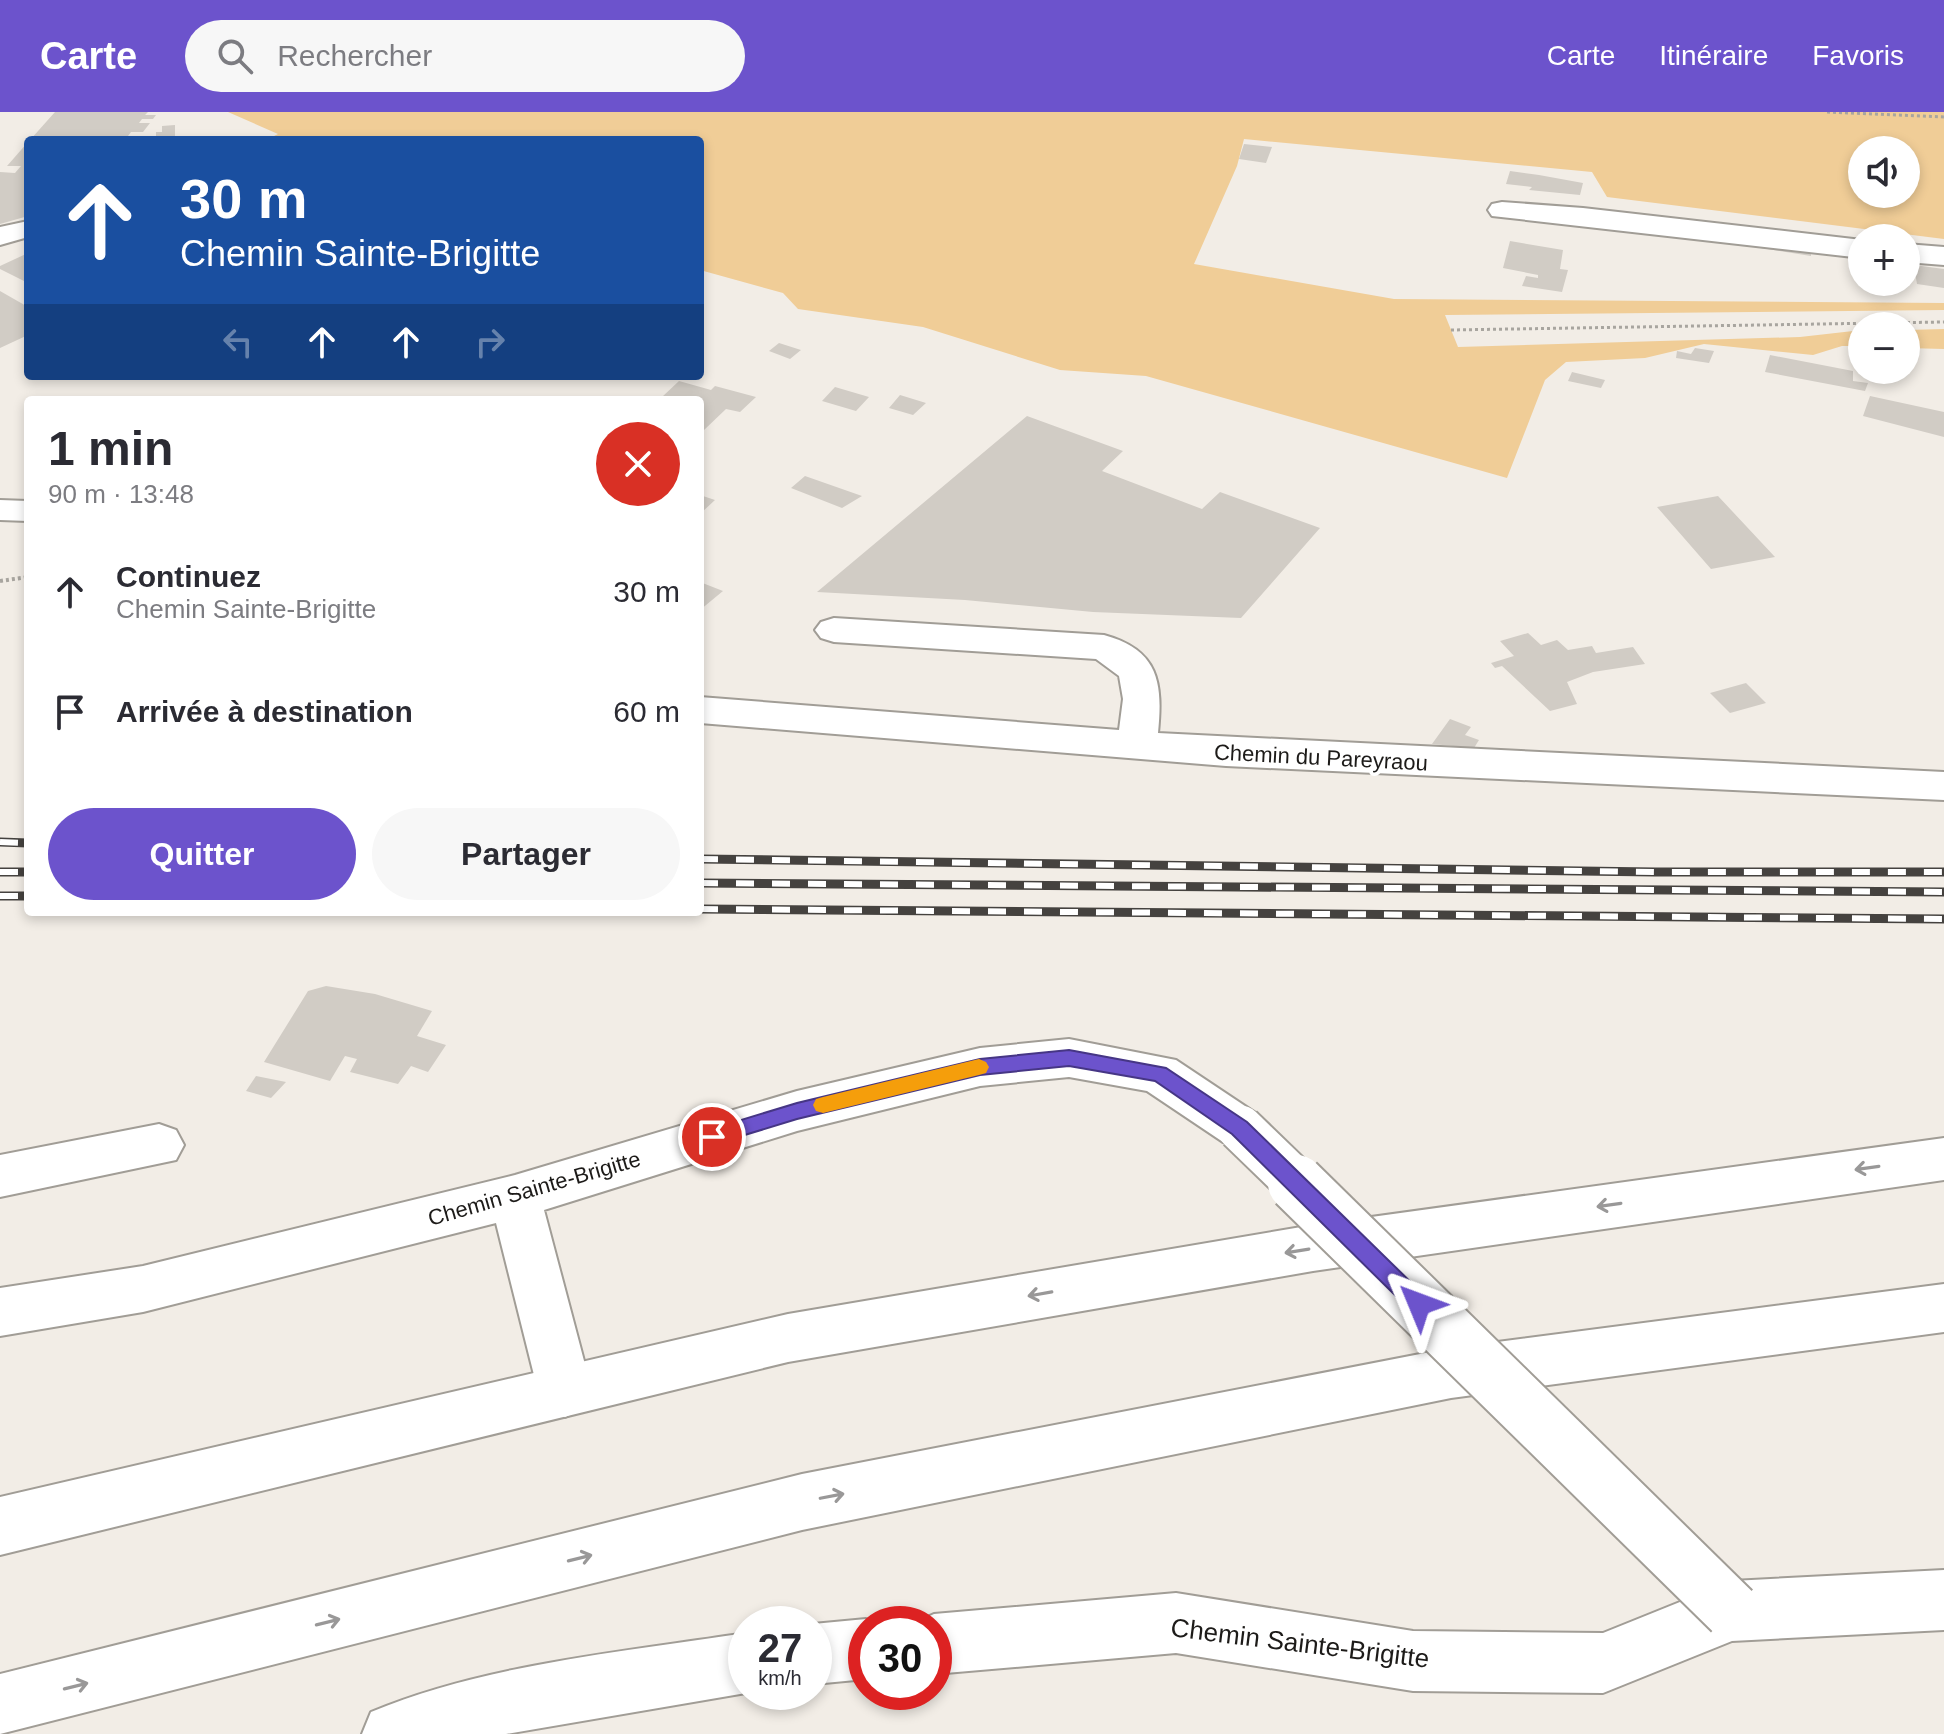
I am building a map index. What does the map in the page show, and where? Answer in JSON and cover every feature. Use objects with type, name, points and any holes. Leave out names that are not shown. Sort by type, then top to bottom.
[{"type":"main road","points":[[1502,210],[1583,216],[1848,247]]},
{"type":"main road","points":[[0,236],[24,230]]},
{"type":"main road","points":[[1920,254],[1944,256]]},
{"type":"main road","points":[[0,510],[24,511]]},
{"type":"main road","points":[[867,595],[845,630],[1104,647],[1124,656],[1138,669],[1142,683],[1137,745]]},
{"type":"main road","name":"Chemin du Pareyraou","points":[[704,710],[1226,752],[1944,786]]},
{"type":"main road","name":"Chemin Sainte-Brigitte","points":[[0,1312],[143,1289],[515,1197],[797,1111],[980,1067],[1069,1058],[1159,1074],[1240,1128],[1732,1611]]},
{"type":"main road","points":[[0,1176],[159,1145]]},
{"type":"main road","points":[[0,1526],[788,1338],[1329,1246],[1944,1159]]},
{"type":"main road","points":[[515,1197],[565,1391]]},
{"type":"main road","points":[[0,1705],[802,1502],[1451,1373],[1944,1308]]},
{"type":"main road","name":"Chemin Sainte-Brigitte","points":[[952,1642],[1176,1623],[1413,1661],[1603,1663],[1732,1611],[1944,1600]]},
{"type":"main road","points":[[393,1734],[514,1701],[728,1666]]},
{"type":"path","points":[[1827,112],[1944,117]]},
{"type":"path","points":[[1451,330],[1944,322]]},
{"type":"path","points":[[0,581],[24,578]]},
{"type":"shaded area","points":[[228,112],[1944,112],[1944,239],[1920,236],[1920,224],[1848,224],[1848,227],[1607,197],[1592,172],[1244,139],[1237,166],[1194,264],[1394,299],[1944,303],[1944,310],[1445,315],[1458,347],[1800,337],[1848,332],[1848,346],[1813,355],[1704,344],[1645,358],[1566,362],[1545,380],[1507,478],[1146,376],[1060,370],[923,327],[798,309],[783,293],[704,271],[704,136],[274,136],[278,134]]},
{"type":"shaded area","points":[[1944,329],[1944,349],[1920,348],[1920,330]]},
{"type":"building","points":[[55,112],[148,112],[145,115],[156,115],[153,119],[142,119],[139,123],[150,123],[143,132],[131,132],[128,136],[34,136]]},
{"type":"building","points":[[175,125],[175,136],[156,136],[156,132],[162,132],[162,126]]},
{"type":"building","points":[[1244,144],[1272,147],[1266,163],[1239,159]]},
{"type":"building","points":[[24,147],[24,217],[0,224],[0,172],[15,173],[21,166],[7,166]]},
{"type":"building","points":[[1510,171],[1583,183],[1580,195],[1529,190],[1532,187],[1506,184]]},
{"type":"building","points":[[1722,237],[1811,248],[1811,256],[1722,242]]},
{"type":"building","points":[[1510,241],[1563,250],[1560,269],[1568,270],[1562,292],[1522,286],[1526,276],[1538,278],[1538,275],[1503,268]]},
{"type":"building","points":[[24,255],[24,281],[0,269],[0,266]]},
{"type":"building","points":[[1920,266],[1944,269],[1944,288],[1920,284]]},
{"type":"building","points":[[0,291],[24,305],[24,337],[0,348]]},
{"type":"building","points":[[779,343],[801,350],[790,359],[769,351]]},
{"type":"building","points":[[1695,348],[1714,351],[1709,363],[1676,358],[1677,351],[1691,354]]},
{"type":"building","points":[[1770,355],[1848,370],[1848,384],[1868,384],[1865,391],[1765,372]]},
{"type":"building","points":[[1572,372],[1605,380],[1601,388],[1568,381]]},
{"type":"building","points":[[679,381],[711,390],[715,386],[756,397],[740,412],[726,409],[704,430],[704,396],[663,396]]},
{"type":"building","points":[[835,387],[869,397],[856,411],[822,401]]},
{"type":"building","points":[[900,395],[926,403],[913,415],[889,408]]},
{"type":"building","points":[[1870,396],[1944,412],[1944,437],[1863,416]]},
{"type":"building","points":[[1027,416],[1123,451],[1102,471],[1202,509],[1220,492],[1320,528],[1241,618],[1093,612],[965,600],[817,592]]},
{"type":"building","points":[[805,476],[862,496],[842,508],[791,488]]},
{"type":"building","points":[[704,496],[715,500],[704,510]]},
{"type":"building","points":[[1718,496],[1775,557],[1711,569],[1657,507]]},
{"type":"building","points":[[704,584],[723,591],[704,607]]},
{"type":"building","points":[[1528,633],[1541,645],[1557,640],[1568,650],[1592,646],[1596,653],[1633,647],[1645,664],[1593,672],[1567,682],[1577,704],[1550,711],[1502,666],[1495,668],[1491,663],[1514,656],[1500,641]]},
{"type":"building","points":[[1746,683],[1766,703],[1730,713],[1710,693]]},
{"type":"building","points":[[1450,719],[1471,727],[1465,735],[1479,740],[1474,748],[1432,744]]},
{"type":"building","points":[[326,986],[375,994],[432,1011],[417,1036],[446,1045],[428,1072],[411,1066],[398,1084],[350,1072],[357,1059],[345,1056],[330,1081],[264,1062],[308,991]]},
{"type":"building","points":[[256,1076],[286,1082],[271,1098],[246,1091]]},
{"type":"railway","points":[[0,842],[24,843]]},
{"type":"railway","points":[[704,859],[1655,872],[1944,872]]},
{"type":"railway","points":[[0,872],[24,872]]},
{"type":"railway","points":[[704,883],[1944,892]]},
{"type":"railway","points":[[0,896],[24,896]]},
{"type":"railway","points":[[704,909],[1944,919]]},
{"type":"slow traffic","points":[[823,1105],[979,1067]]},
{"type":"route","points":[[712,1137],[797,1111],[980,1067],[1069,1058],[1159,1074],[1240,1128],[1419,1304]]}]
